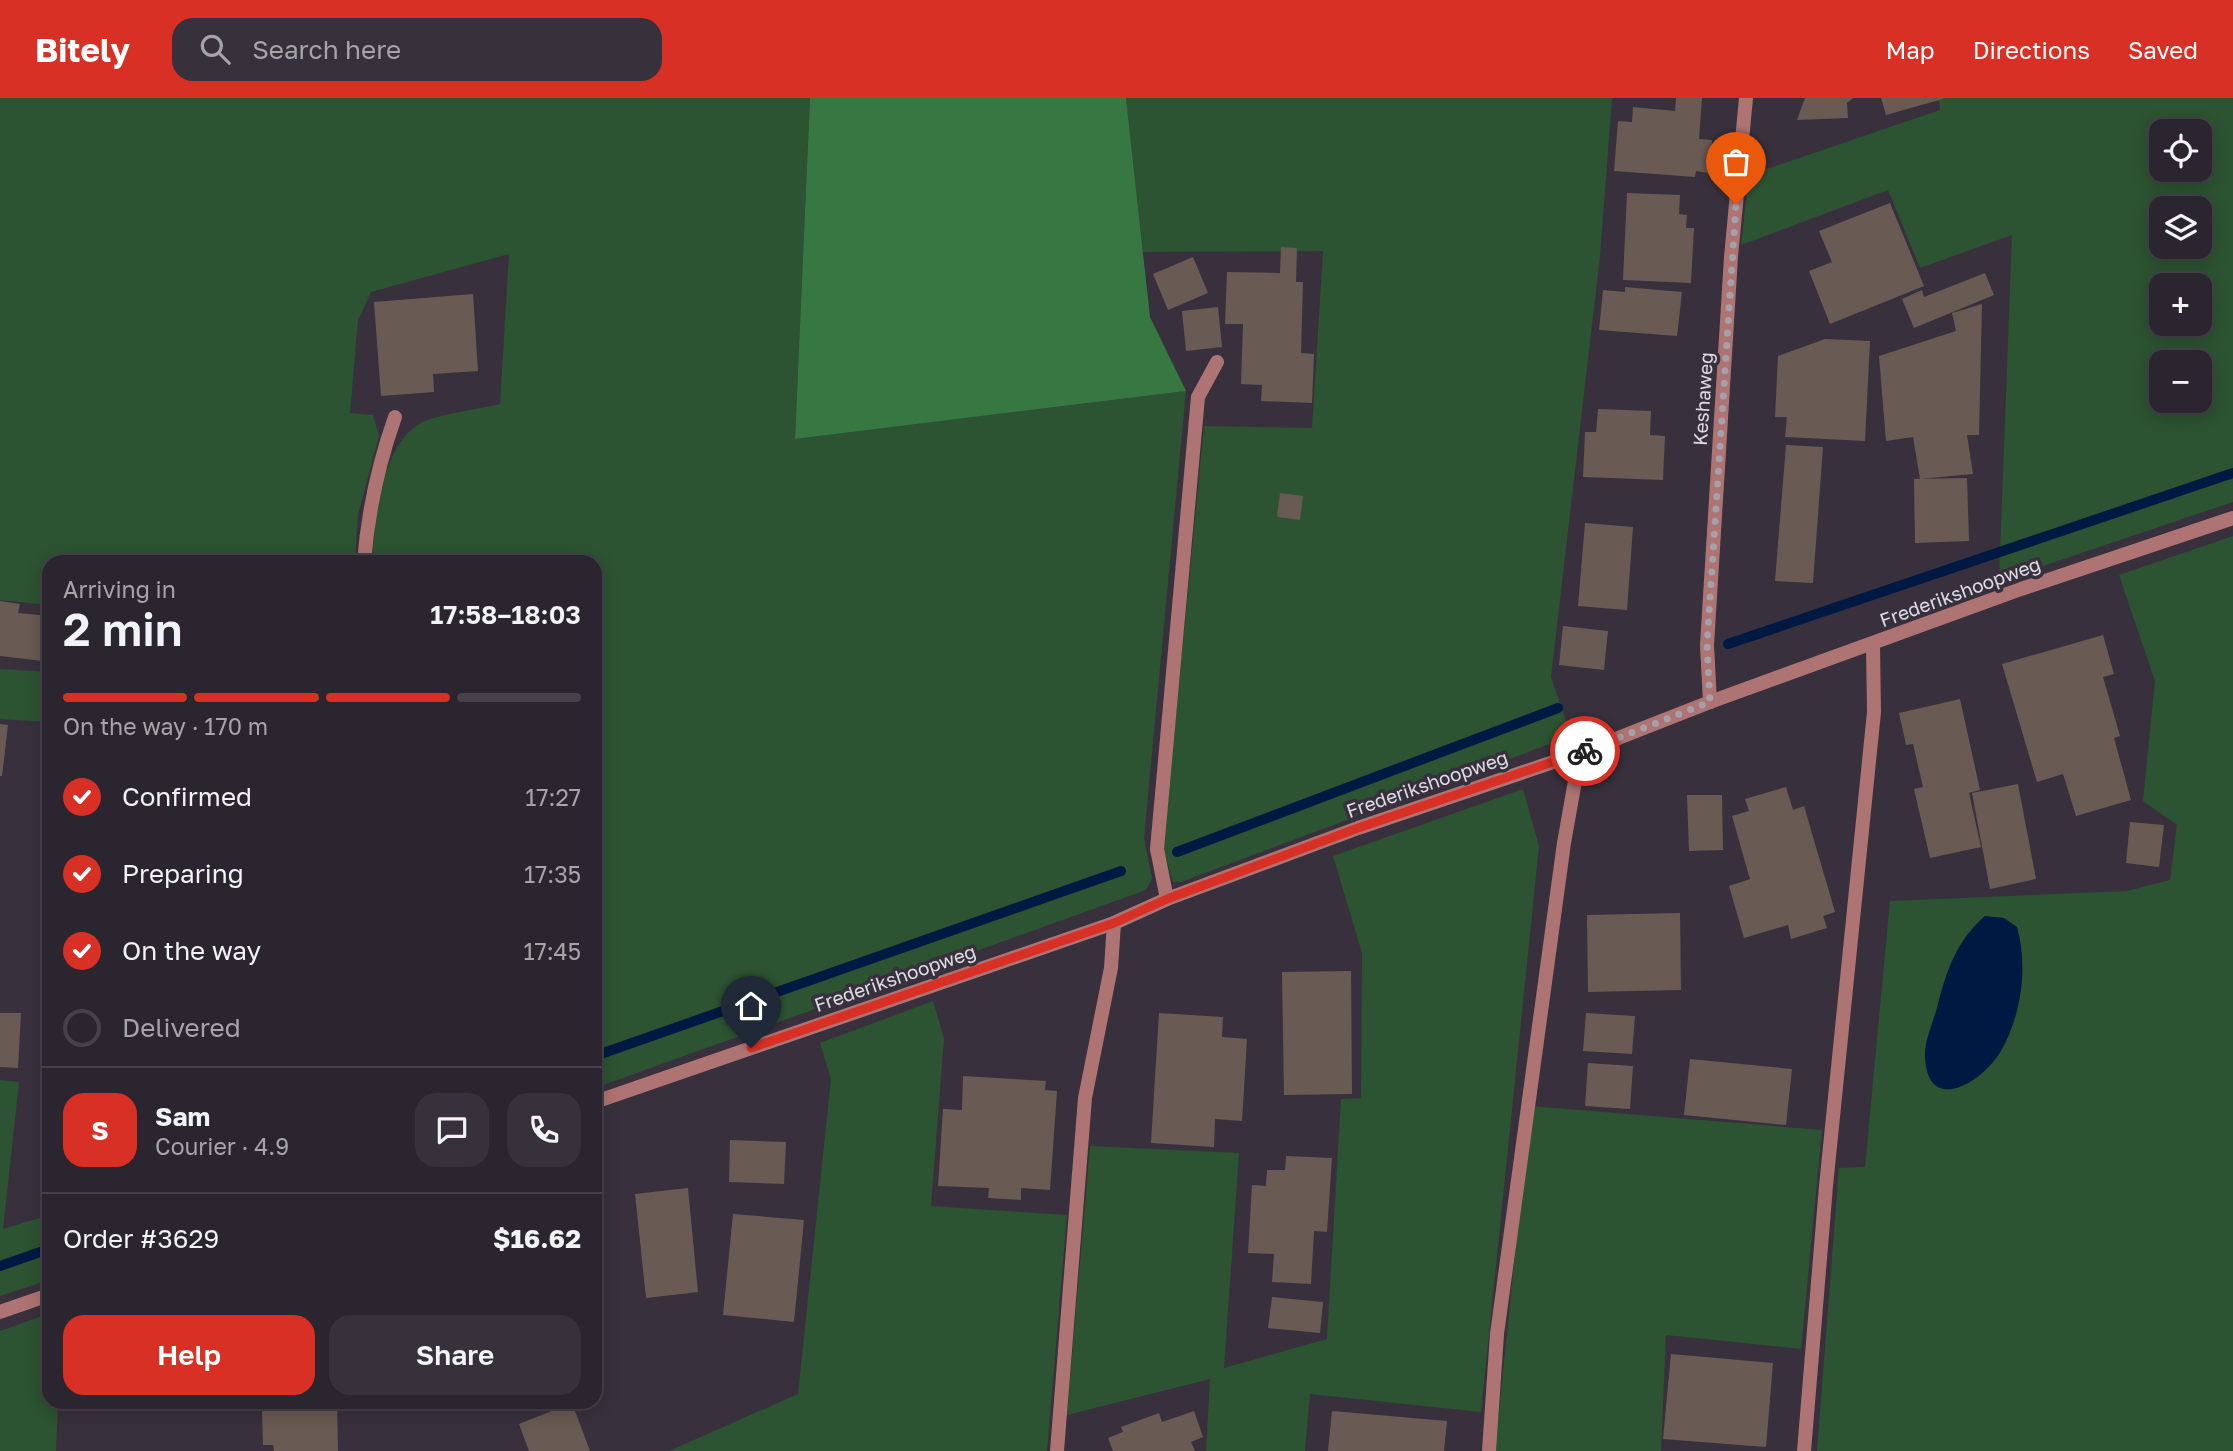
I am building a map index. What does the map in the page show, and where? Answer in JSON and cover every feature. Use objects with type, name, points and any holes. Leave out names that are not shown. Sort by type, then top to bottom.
[{"type":"street","name":"Keshaweg","points":[[1710,702],[1707,645],[1731,257],[1746,98]]},
{"type":"street","points":[[1167,899],[1157,849],[1198,397],[1217,362]]},
{"type":"street","points":[[365,555],[367,523],[378,471],[395,417]]},
{"type":"street","name":"Frederikshoopweg","points":[[602,1100],[1114,923],[1167,899],[1358,828],[1580,753],[1710,702],[2021,589],[2233,518]]},
{"type":"street","points":[[1804,1451],[1826,1186],[1874,712],[1872,645]]},
{"type":"street","points":[[1489,1451],[1498,1321],[1564,843],[1580,753]]},
{"type":"street","points":[[1057,1451],[1085,1098],[1111,968],[1114,923]]},
{"type":"street","points":[[0,1312],[42,1297]]},
{"type":"green space","points":[[0,98],[810,98],[795,439],[1186,391],[1144,838],[1152,878],[1146,890],[602,1085],[602,555],[373,555],[383,485],[397,448],[408,433],[428,420],[500,404],[509,254],[371,292],[358,320],[350,413],[373,415],[379,436],[358,515],[355,555],[42,555],[42,604],[0,600]]},
{"type":"green space","points":[[810,98],[1126,98],[1150,317],[1186,391],[795,439]]},
{"type":"green space","points":[[1126,98],[1612,98],[1600,256],[1551,677],[1571,736],[1181,882],[1173,882],[1163,849],[1204,426],[1312,428],[1323,251],[1143,252]]},
{"type":"green space","points":[[1939,98],[2233,98],[2233,502],[1999,581],[2012,235],[1920,268],[1888,190],[1741,245],[1749,175],[1940,110]]},
{"type":"green space","points":[[2233,536],[2233,1451],[1817,1451],[1839,1168],[1865,1167],[1890,901],[2127,891],[2170,880],[2177,825],[2143,801],[2155,681],[2119,575]]},
{"type":"green space","points":[[0,669],[42,672],[42,722],[0,719]]},
{"type":"green space","points":[[1523,789],[1539,846],[1481,1412],[1310,1394],[1305,1451],[1206,1451],[1210,1379],[1067,1415],[1090,1146],[1239,1153],[1224,1368],[1327,1339],[1341,1099],[1361,1098],[1362,953],[1333,856]]},
{"type":"green space","points":[[933,1001],[944,1038],[931,1206],[1067,1215],[1047,1451],[669,1451],[798,1394],[831,1079],[820,1043]]},
{"type":"green space","points":[[0,1080],[19,1082],[3,1229],[42,1217],[42,1282],[0,1296]]},
{"type":"green space","points":[[1530,1106],[1822,1130],[1801,1349],[1666,1335],[1661,1451],[1495,1451]]},
{"type":"green space","points":[[42,1316],[42,1409],[58,1409],[56,1451],[0,1451],[0,1331]]},
{"type":"water","points":[[1985,916],[2004,918],[2017,927],[2022,958],[2018,1006],[2008,1037],[1992,1063],[1969,1083],[1944,1089],[1935,1085],[1928,1073],[1926,1043],[1944,982],[1959,947]]},
{"type":"building","points":[[1676,98],[1702,98],[1699,139],[1712,140],[1709,173],[1696,171],[1695,177],[1614,171],[1618,121],[1632,122],[1633,107],[1675,111]]},
{"type":"building","points":[[1805,98],[1853,98],[1847,103],[1848,118],[1797,120]]},
{"type":"building","points":[[1881,98],[1943,98],[1943,99],[1886,115]]},
{"type":"building","points":[[1627,193],[1680,195],[1679,214],[1687,215],[1686,228],[1694,228],[1691,283],[1623,280]]},
{"type":"building","points":[[1890,203],[1924,286],[1830,324],[1809,271],[1832,262],[1819,231]]},
{"type":"building","points":[[1281,247],[1297,248],[1296,282],[1303,282],[1301,353],[1314,354],[1312,403],[1261,401],[1262,385],[1241,384],[1243,324],[1225,324],[1227,272],[1280,273]]},
{"type":"building","points":[[1193,257],[1208,293],[1168,310],[1153,274]]},
{"type":"building","points":[[1985,273],[1994,295],[1914,328],[1902,299],[1922,290],[1924,297]]},
{"type":"building","points":[[1625,287],[1682,292],[1677,336],[1599,330],[1603,290],[1625,292]]},
{"type":"building","points":[[473,294],[478,371],[433,374],[434,392],[381,396],[374,302]]},
{"type":"building","points":[[1982,304],[1979,435],[1967,435],[1973,474],[1920,479],[1913,437],[1886,441],[1879,356],[1956,331],[1952,313]]},
{"type":"building","points":[[1218,307],[1222,347],[1186,351],[1182,311]]},
{"type":"building","points":[[1825,339],[1870,341],[1865,441],[1785,437],[1787,417],[1775,417],[1778,356]]},
{"type":"building","points":[[1598,409],[1651,411],[1650,435],[1665,436],[1663,480],[1583,477],[1585,432],[1596,432]]},
{"type":"building","points":[[1786,445],[1823,447],[1813,583],[1775,581]]},
{"type":"building","points":[[1967,478],[1969,541],[1915,543],[1914,479]]},
{"type":"building","points":[[1280,493],[1303,496],[1300,520],[1277,517]]},
{"type":"building","points":[[1585,523],[1633,527],[1627,610],[1578,606]]},
{"type":"building","points":[[0,601],[20,604],[18,613],[42,615],[42,661],[0,656]]},
{"type":"building","points":[[1563,626],[1608,631],[1604,670],[1559,665]]},
{"type":"building","points":[[2103,635],[2114,674],[2103,677],[2120,736],[2114,738],[2131,800],[2076,816],[2063,774],[2037,782],[2002,664]]},
{"type":"building","points":[[1960,699],[1980,790],[1969,793],[1981,847],[1930,858],[1914,789],[1923,787],[1913,744],[1906,745],[1899,713]]},
{"type":"building","points":[[0,724],[8,725],[2,776],[0,776]]},
{"type":"building","points":[[2018,784],[2036,879],[1990,889],[1972,793]]},
{"type":"building","points":[[1786,787],[1793,810],[1804,806],[1835,912],[1823,916],[1827,928],[1791,939],[1788,925],[1744,938],[1729,886],[1750,879],[1732,816],[1749,811],[1745,799]]},
{"type":"building","points":[[1687,795],[1722,795],[1723,850],[1689,851]]},
{"type":"building","points":[[2130,822],[2164,825],[2159,867],[2126,863]]},
{"type":"building","points":[[1680,913],[1681,990],[1588,992],[1587,915]]},
{"type":"building","points":[[1351,971],[1352,1094],[1284,1095],[1282,972]]},
{"type":"building","points":[[0,1013],[21,1013],[18,1068],[0,1067]]},
{"type":"building","points":[[1159,1013],[1223,1017],[1222,1037],[1247,1039],[1242,1121],[1215,1119],[1214,1147],[1151,1143]]},
{"type":"building","points":[[1586,1013],[1635,1016],[1632,1054],[1583,1051]]},
{"type":"building","points":[[1690,1059],[1792,1069],[1786,1125],[1684,1115]]},
{"type":"building","points":[[1588,1063],[1633,1066],[1630,1109],[1585,1106]]},
{"type":"building","points":[[963,1076],[1046,1081],[1045,1090],[1057,1091],[1050,1190],[1021,1188],[1021,1200],[988,1198],[989,1188],[938,1186],[943,1109],[962,1110]]},
{"type":"building","points":[[730,1140],[786,1142],[784,1184],[729,1182]]},
{"type":"building","points":[[1286,1156],[1332,1158],[1327,1232],[1314,1231],[1311,1284],[1272,1282],[1274,1254],[1248,1253],[1252,1185],[1266,1186],[1267,1170],[1285,1170]]},
{"type":"building","points":[[688,1188],[698,1292],[646,1298],[635,1194]]},
{"type":"building","points":[[733,1214],[804,1220],[794,1322],[723,1315]]},
{"type":"building","points":[[1272,1297],[1323,1302],[1320,1333],[1268,1328]]},
{"type":"building","points":[[1671,1354],[1773,1363],[1766,1447],[1663,1439]]},
{"type":"building","points":[[337,1409],[338,1451],[274,1451],[273,1445],[263,1445],[262,1410],[248,1410]]},
{"type":"building","points":[[557,1409],[574,1409],[590,1451],[529,1451],[519,1424]]},
{"type":"building","points":[[1194,1411],[1203,1437],[1191,1442],[1195,1451],[1113,1451],[1108,1438],[1123,1432],[1121,1427],[1159,1413],[1162,1422]]},
{"type":"building","points":[[1332,1411],[1447,1421],[1444,1451],[1328,1451]]},
{"type":"waterway","points":[[1728,644],[2233,473]]},
{"type":"waterway","points":[[1177,852],[1558,708]]},
{"type":"waterway","points":[[602,1054],[1121,871]]},
{"type":"waterway","points":[[0,1266],[42,1251]]},
{"type":"way so far","points":[[1585,751],[1710,702],[1707,645],[1736,204]]},
{"type":"route","points":[[751,1048],[1114,923],[1167,899],[1358,828],[1585,751]]}]
